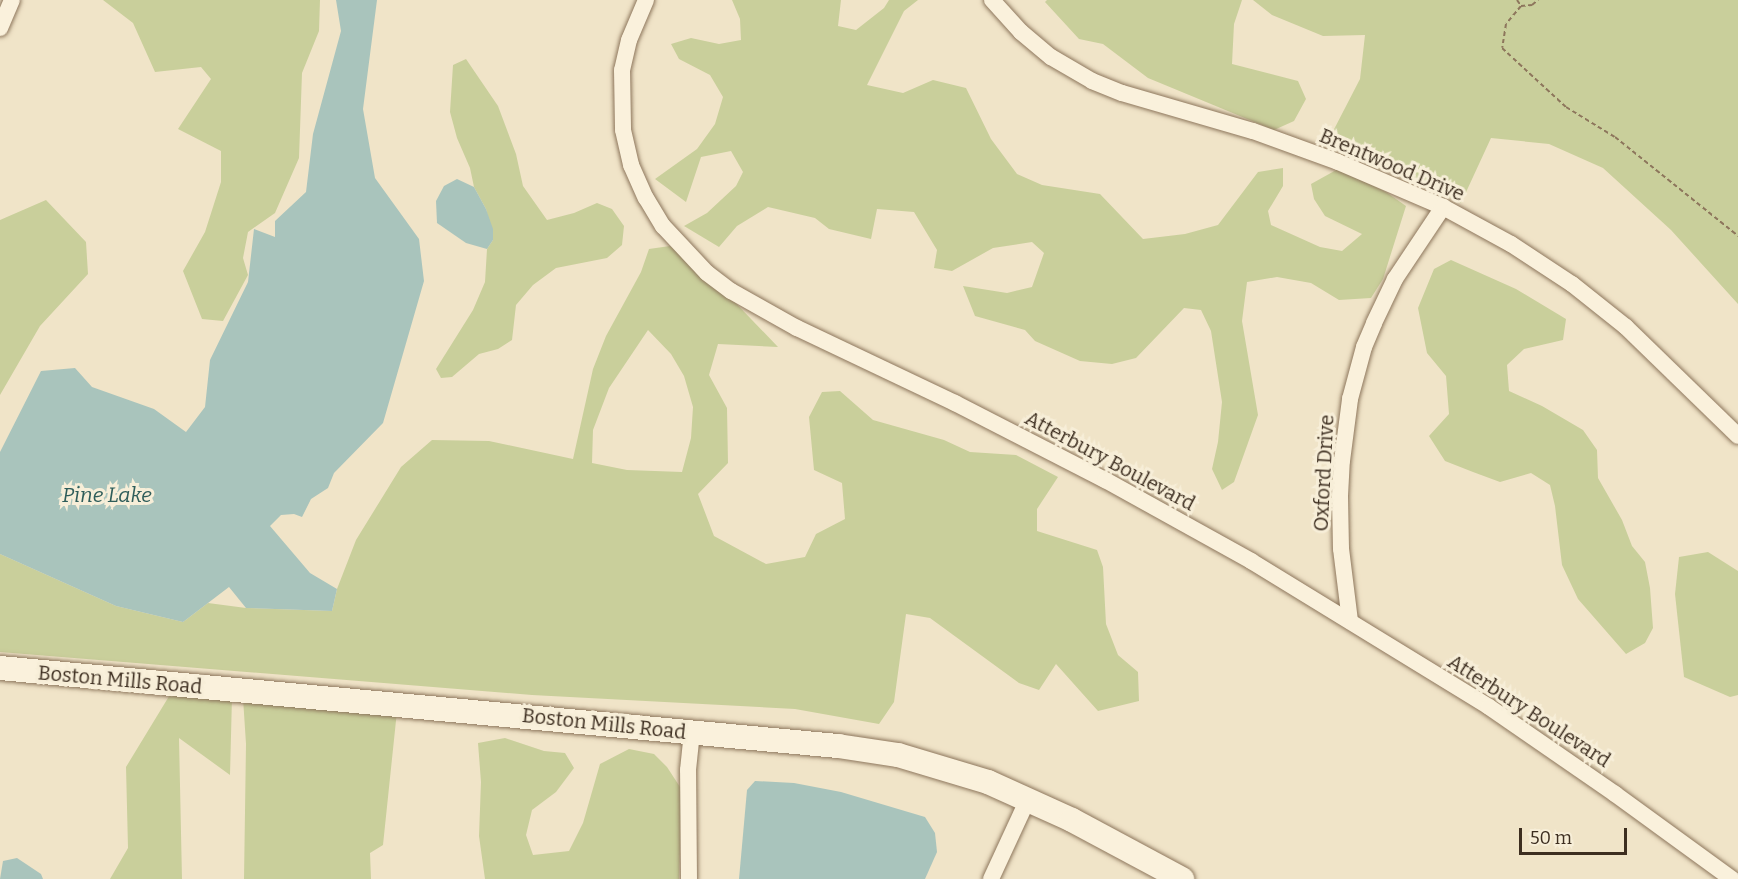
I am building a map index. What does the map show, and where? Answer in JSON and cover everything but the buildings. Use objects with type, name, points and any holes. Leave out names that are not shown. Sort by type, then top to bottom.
[{"type":"street","points":[[0,28],[12,0]]},
{"type":"street","name":"Atterbury Boulevard","points":[[645,0],[629,40],[622,70],[623,130],[631,165],[646,198],[669,233],[706,273],[731,291],[797,328],[954,403],[1144,501],[1350,621],[1489,707],[1732,879]]},
{"type":"street","name":"Brentwood Drive","points":[[992,0],[1021,32],[1051,57],[1092,81],[1122,93],[1253,132],[1328,158],[1443,207],[1511,244],[1599,304],[1651,349],[1738,436]]},
{"type":"street","name":"Oxford Drive","points":[[1350,621],[1341,549],[1340,496],[1350,399],[1364,347],[1387,297],[1410,255],[1443,207]]},
{"type":"street","name":"Boston Mills Road","points":[[0,668],[838,746],[898,755],[988,782],[1071,820],[1182,879]]},
{"type":"street","points":[[689,879],[688,770],[692,733]]},
{"type":"street","points":[[991,879],[1028,801]]},
{"type":"path","points":[[1517,0],[1521,6]]},
{"type":"path","points":[[1538,0],[1532,5],[1521,6],[1506,24],[1502,48],[1566,107],[1615,137],[1738,236]]},
{"type":"green space","points":[[103,0],[320,0],[319,31],[302,73],[299,158],[275,213],[248,232],[243,258],[248,275],[223,321],[202,319],[183,271],[205,232],[221,182],[221,151],[178,129],[211,79],[201,67],[155,72],[133,23]]},
{"type":"green space","points":[[732,0],[841,0],[838,26],[856,30],[884,8],[889,0],[918,0],[904,11],[867,85],[903,93],[933,80],[966,88],[991,139],[1017,174],[1042,185],[1100,194],[1143,239],[1185,234],[1218,225],[1258,172],[1283,168],[1283,186],[1268,211],[1271,225],[1320,247],[1342,251],[1362,234],[1325,216],[1314,199],[1311,184],[1338,169],[1386,192],[1406,206],[1383,279],[1371,298],[1339,300],[1311,283],[1277,277],[1247,282],[1242,321],[1258,415],[1234,482],[1222,490],[1212,469],[1218,442],[1222,402],[1211,331],[1201,310],[1184,308],[1136,358],[1112,364],[1080,361],[1035,341],[1025,330],[975,316],[963,286],[1007,293],[1032,287],[1044,253],[1032,242],[993,248],[952,271],[934,268],[937,250],[914,212],[877,209],[871,239],[829,229],[815,218],[768,207],[737,226],[719,247],[684,226],[707,213],[736,186],[743,172],[731,151],[701,157],[686,202],[655,179],[697,149],[715,124],[723,97],[710,75],[679,59],[671,44],[691,38],[719,44],[741,40],[740,19]]},
{"type":"green space","points":[[1047,0],[1242,0],[1234,24],[1232,64],[1298,81],[1306,99],[1294,121],[1274,130],[1148,78],[1103,44],[1079,39],[1045,2]]},
{"type":"green space","points":[[1253,0],[1738,0],[1738,304],[1671,230],[1603,168],[1549,144],[1491,138],[1461,203],[1329,139],[1360,79],[1365,35],[1323,36],[1272,15]]},
{"type":"green space","points":[[466,59],[498,106],[516,154],[523,186],[547,220],[574,213],[597,203],[612,209],[624,226],[622,245],[607,258],[556,268],[533,285],[516,305],[512,340],[498,349],[479,354],[452,377],[441,378],[436,369],[473,310],[485,282],[487,249],[493,240],[486,209],[474,187],[470,168],[457,138],[450,112],[453,65]]},
{"type":"green space","points":[[46,200],[86,242],[88,274],[40,326],[0,395],[0,220]]},
{"type":"green space","points":[[670,246],[727,294],[778,347],[718,344],[709,375],[727,408],[728,463],[698,494],[714,536],[766,564],[805,557],[816,534],[845,519],[842,483],[814,470],[809,417],[822,392],[840,391],[873,420],[944,440],[970,452],[1016,455],[1058,477],[1037,509],[1037,531],[1097,550],[1103,567],[1106,624],[1118,655],[1138,672],[1139,701],[1098,711],[1056,664],[1039,690],[1019,683],[930,618],[906,614],[894,702],[879,724],[795,709],[532,695],[0,652],[0,554],[116,606],[183,622],[208,603],[246,608],[332,611],[337,589],[356,540],[401,467],[432,440],[489,441],[573,459],[593,369],[606,336],[641,272],[649,249]],"holes":[[[648,330],[671,354],[684,376],[693,407],[691,438],[682,472],[627,470],[592,463],[593,430],[609,388]]]},
{"type":"green space","points":[[1451,260],[1516,289],[1566,319],[1563,340],[1524,349],[1507,365],[1509,391],[1542,406],[1583,430],[1597,450],[1598,478],[1622,520],[1632,546],[1645,562],[1650,588],[1653,628],[1645,643],[1626,654],[1578,599],[1562,565],[1555,506],[1550,485],[1531,473],[1500,482],[1445,461],[1429,436],[1449,414],[1446,376],[1427,353],[1418,308],[1434,269]]},
{"type":"green space","points":[[1708,552],[1738,571],[1738,695],[1730,697],[1684,677],[1675,594],[1679,557]]},
{"type":"green space","points":[[171,693],[232,697],[230,775],[179,738],[182,879],[110,879],[128,848],[126,767]]},
{"type":"green space","points":[[243,698],[397,711],[383,845],[370,853],[371,879],[244,879],[246,744]]},
{"type":"green space","points":[[505,738],[544,751],[565,753],[574,768],[556,792],[532,810],[526,835],[533,855],[569,851],[583,823],[600,764],[629,749],[654,754],[667,767],[682,790],[679,879],[485,879],[479,836],[481,782],[478,743]]},
{"type":"water","name":"Pine Lake","points":[[336,0],[377,0],[363,109],[375,178],[419,239],[424,281],[383,423],[334,473],[328,488],[311,499],[302,517],[294,514],[281,515],[270,526],[310,573],[337,589],[332,611],[246,608],[229,587],[183,622],[116,606],[0,554],[0,452],[41,371],[75,368],[92,387],[154,409],[186,432],[205,407],[210,360],[248,282],[254,229],[275,237],[275,221],[306,192],[313,134],[341,31]]},
{"type":"water","points":[[457,179],[474,187],[486,209],[493,229],[493,240],[487,249],[466,243],[437,223],[436,201],[444,186]]},
{"type":"water","points":[[755,781],[794,783],[841,792],[925,817],[935,833],[937,852],[925,879],[739,879],[747,790]]},
{"type":"water","points":[[17,858],[41,874],[43,879],[0,879],[3,861]]}]
